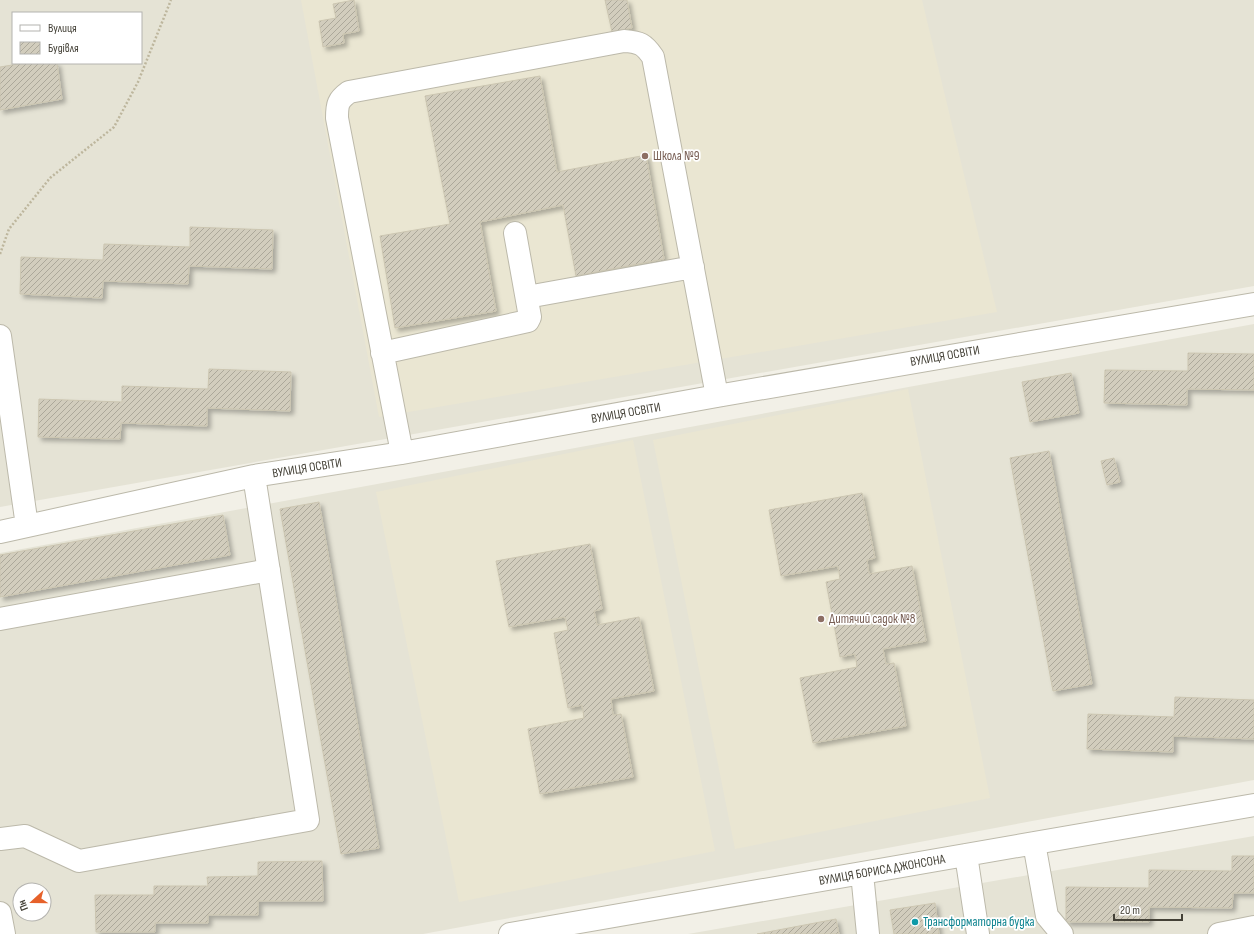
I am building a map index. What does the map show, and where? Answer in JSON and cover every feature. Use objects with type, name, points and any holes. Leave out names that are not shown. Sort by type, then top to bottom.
[{"type":"street","points":[[402,453],[337,118],[338,106],[341,98],[349,92],[624,41],[636,41],[646,47],[653,57],[717,396]]},
{"type":"street","points":[[382,353],[528,321],[530,317],[516,233]]},
{"type":"street","points":[[527,297],[693,267]]},
{"type":"street","name":"ВУЛИЦЯ ОСВІТИ","points":[[0,532],[254,476],[402,453],[717,396],[1254,304]]},
{"type":"street","points":[[0,336],[27,526]]},
{"type":"street","points":[[0,839],[25,836],[78,861],[308,820],[254,476]]},
{"type":"street","points":[[0,619],[269,570]]},
{"type":"street","name":"ВУЛИЦЯ БОРИСА ДЖОНСОНА","points":[[510,934],[1254,805]]},
{"type":"street","points":[[1034,843],[1047,916],[1062,934]]},
{"type":"street","points":[[966,855],[978,934]]},
{"type":"street","points":[[862,873],[868,934]]},
{"type":"street","points":[[0,914],[4,934]]},
{"type":"street","points":[[1219,934],[1254,927]]},
{"type":"path","points":[[0,254],[9,228],[50,178],[114,127],[138,82],[171,0]]},
{"type":"shaded area","points":[[0,0],[1254,0],[1254,286],[0,507]]},
{"type":"shaded area","name":"Школа №9","points":[[301,0],[922,0],[997,312],[379,417]]},
{"type":"shaded area","points":[[1254,324],[1254,780],[423,934],[0,934],[0,553]]},
{"type":"shaded area","name":"Дитячий садок №8","points":[[908,389],[990,798],[735,849],[653,440]]},
{"type":"shaded area","points":[[633,440],[715,851],[459,902],[376,492]]},
{"type":"shaded area","points":[[1254,836],[1254,934],[688,934]]},
{"type":"building","points":[[354,0],[359,31],[343,34],[344,43],[323,47],[319,21],[336,18],[333,4]]},
{"type":"building","points":[[605,0],[627,0],[632,28],[612,32]]},
{"type":"building","points":[[18,64],[57,64],[62,99],[0,110],[0,67]]},
{"type":"building","points":[[540,76],[557,172],[646,155],[664,259],[576,276],[563,205],[480,222],[496,311],[395,328],[380,236],[450,224],[425,96]]},
{"type":"building","points":[[190,227],[273,230],[272,269],[189,266],[188,284],[103,281],[102,298],[20,294],[21,257],[103,260],[104,244],[190,247]]},
{"type":"building","points":[[1188,353],[1254,354],[1254,390],[1187,389],[1187,405],[1104,403],[1105,370],[1188,371]]},
{"type":"building","points":[[209,369],[291,372],[290,411],[207,408],[207,426],[121,423],[120,439],[38,437],[39,399],[122,402],[122,386],[208,389]]},
{"type":"building","points":[[1071,373],[1079,413],[1030,422],[1022,382]]},
{"type":"building","points":[[1049,451],[1092,684],[1053,691],[1010,458]]},
{"type":"building","points":[[1114,458],[1120,482],[1107,485],[1101,461]]},
{"type":"building","points":[[862,493],[875,558],[867,560],[869,574],[912,566],[926,641],[883,649],[886,664],[894,663],[906,726],[813,743],[800,678],[857,667],[855,654],[840,657],[826,582],[840,579],[838,566],[781,576],[769,510]]},
{"type":"building","points":[[319,502],[379,848],[341,854],[280,509]]},
{"type":"building","points":[[223,515],[230,555],[0,597],[0,555]]},
{"type":"building","points":[[590,544],[602,609],[594,611],[597,625],[639,617],[654,691],[611,699],[613,715],[621,714],[633,777],[540,794],[528,729],[584,718],[582,705],[568,708],[554,633],[568,630],[565,617],[509,627],[496,561]]},
{"type":"building","points":[[1175,697],[1254,700],[1254,739],[1173,736],[1173,752],[1087,749],[1088,714],[1174,717]]},
{"type":"building","points":[[1232,856],[1254,856],[1254,893],[1233,893],[1232,908],[1149,907],[1149,922],[1066,922],[1066,887],[1149,888],[1149,870],[1232,871]]},
{"type":"building","points":[[322,861],[323,901],[258,901],[258,915],[208,915],[208,923],[155,923],[155,932],[96,932],[95,895],[154,895],[154,886],[208,886],[207,877],[258,876],[258,862]]},
{"type":"building","name":"Трансформаторна будка","points":[[935,903],[939,934],[894,934],[890,910]]},
{"type":"building","points":[[836,919],[839,934],[757,934]]},
{"type":"place","name":"Школа №9","points":[[645,156]]},
{"type":"place","name":"Дитячий садок №8","points":[[821,619]]},
{"type":"place","name":"Трансформаторна будка","points":[[915,922]]}]
